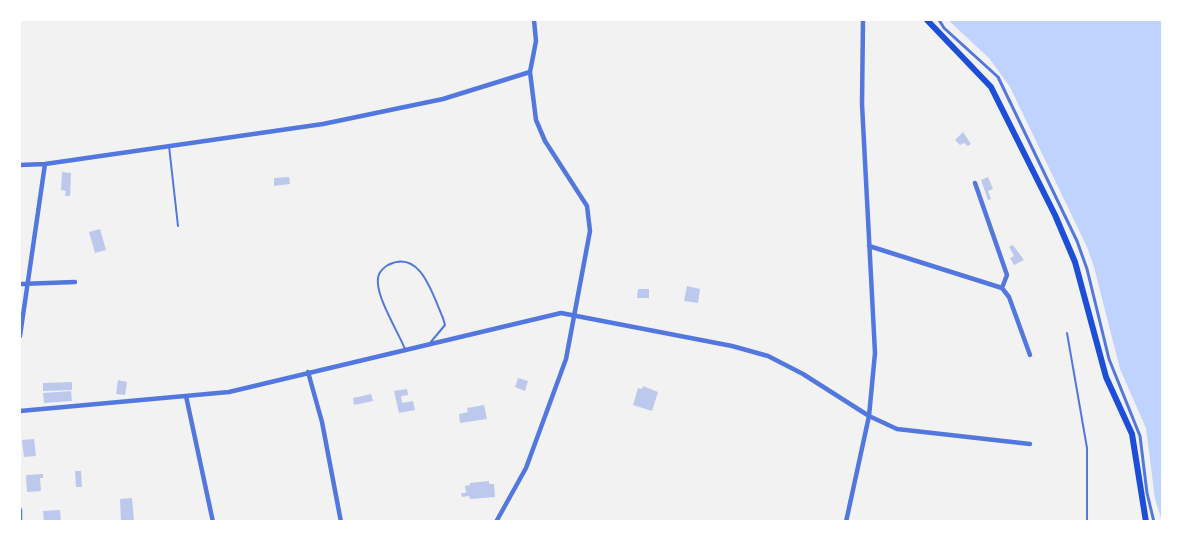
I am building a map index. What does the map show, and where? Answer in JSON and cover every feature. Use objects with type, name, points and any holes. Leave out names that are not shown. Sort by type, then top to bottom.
[{"type":"main road","points":[[927,20],[991,87],[1055,215],[1075,262],[1106,377],[1132,434],[1146,522]]},
{"type":"street","points":[[496,522],[526,468],[566,359],[590,231],[586,206],[545,141],[536,120],[530,72],[536,41],[534,20]]},
{"type":"street","points":[[846,522],[869,416],[875,353],[862,104],[863,20]]},
{"type":"street","points":[[939,20],[944,28],[998,77],[1077,241],[1087,269],[1109,359],[1140,436],[1147,493],[1154,522]]},
{"type":"street","points":[[20,165],[45,164],[323,124],[443,99],[530,72]]},
{"type":"street","points":[[20,336],[45,164]]},
{"type":"street","points":[[975,183],[1007,275],[1002,288]]},
{"type":"street","points":[[869,246],[1002,288],[1009,297],[1030,355]]},
{"type":"street","points":[[20,284],[75,282]]},
{"type":"street","points":[[20,411],[229,392],[561,313],[768,356],[803,374],[869,416],[897,429],[1030,444]]},
{"type":"street","points":[[308,372],[322,422],[341,522]]},
{"type":"street","points":[[186,396],[213,522]]},
{"type":"street","points":[[20,510],[20,522]]},
{"type":"lane","points":[[169,146],[178,226]]},
{"type":"lane","points":[[405,349],[378,288],[378,276],[384,268],[396,261],[408,262],[423,274],[443,318],[445,325],[430,343]]},
{"type":"lane","points":[[1067,333],[1087,448],[1087,522]]},
{"type":"water","points":[[948,20],[1162,20],[1162,521],[1155,499],[1146,428],[1120,369],[1087,247],[1010,87],[989,58]]},
{"type":"building","points":[[963,132],[971,144],[968,146],[964,143],[960,145],[955,140]]},
{"type":"building","points":[[62,172],[71,173],[70,196],[65,196],[66,191],[61,190]]},
{"type":"building","points":[[289,177],[290,184],[274,186],[274,178]]},
{"type":"building","points":[[988,177],[993,189],[988,191],[991,199],[988,200],[981,180]]},
{"type":"building","points":[[100,229],[106,250],[95,253],[89,232]]},
{"type":"building","points":[[1013,245],[1024,260],[1014,265],[1010,258],[1014,256],[1009,247]]},
{"type":"building","points":[[687,286],[700,289],[698,303],[684,301]]},
{"type":"building","points":[[638,289],[649,289],[649,298],[637,298]]},
{"type":"building","points":[[518,378],[528,381],[525,391],[515,387]]},
{"type":"building","points":[[118,380],[127,382],[125,395],[116,394]]},
{"type":"building","points":[[72,382],[72,390],[43,391],[43,383]]},
{"type":"building","points":[[643,386],[658,392],[652,411],[633,405],[638,388],[642,389]]},
{"type":"building","points":[[407,389],[408,395],[401,396],[402,403],[413,401],[415,410],[399,413],[394,391]]},
{"type":"building","points":[[71,391],[72,401],[44,403],[43,393]]},
{"type":"building","points":[[371,394],[373,401],[354,405],[353,398]]},
{"type":"building","points":[[484,405],[487,419],[460,423],[459,414],[468,412],[467,408]]},
{"type":"building","points":[[34,439],[36,456],[24,457],[22,440]]},
{"type":"building","points":[[75,471],[81,471],[82,487],[76,487]]},
{"type":"building","points":[[43,474],[43,478],[40,478],[41,491],[27,492],[26,475]]},
{"type":"building","points":[[489,481],[489,484],[494,484],[495,497],[470,499],[469,496],[462,497],[461,493],[466,493],[465,486],[470,483]]},
{"type":"building","points":[[132,498],[134,520],[121,521],[120,499]]},
{"type":"building","points":[[60,510],[61,522],[44,522],[43,511]]}]
